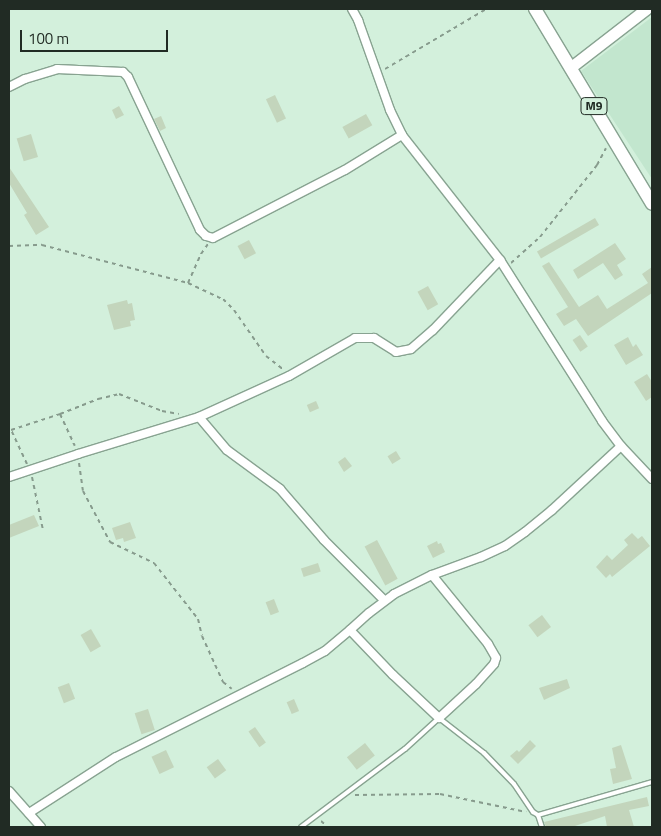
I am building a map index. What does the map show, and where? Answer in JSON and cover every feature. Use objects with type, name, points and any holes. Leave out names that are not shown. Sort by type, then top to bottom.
[{"type":"main road","name":"M9","points":[[535,9],[652,204]]},
{"type":"street","points":[[352,9],[358,20],[376,74],[402,135],[500,260],[602,420],[621,446],[652,479]]},
{"type":"street","points":[[571,67],[646,9]]},
{"type":"street","points":[[9,87],[25,78],[57,69],[123,72],[128,77],[200,230],[206,236],[213,238],[346,170],[402,135]]},
{"type":"street","points":[[9,477],[78,454],[199,418],[289,376],[355,338],[374,338],[396,352],[411,349],[433,330],[500,260]]},
{"type":"street","points":[[199,418],[227,450],[280,489],[324,540],[384,600]]},
{"type":"street","points":[[29,813],[116,757],[240,696],[324,651],[384,600],[432,574],[481,557],[512,541],[552,510],[621,446]]},
{"type":"street","points":[[350,630],[393,675],[439,718],[482,678],[496,658],[488,644],[432,574]]},
{"type":"street","points":[[9,791],[41,827]]},
{"type":"lane","points":[[301,827],[405,749],[439,718],[484,753],[514,784],[533,812],[538,815],[542,827]]},
{"type":"lane","points":[[538,815],[652,782]]},
{"type":"path","points":[[376,74],[486,9]]},
{"type":"path","points":[[500,260],[510,264],[540,237],[597,165],[612,136]]},
{"type":"path","points":[[188,284],[201,254],[213,238]]},
{"type":"path","points":[[9,246],[42,244],[188,284],[223,299],[234,310],[266,356],[278,364],[289,376]]},
{"type":"path","points":[[43,530],[30,470],[10,430],[60,414],[98,399],[118,394],[162,411],[180,414]]},
{"type":"path","points":[[60,414],[78,454],[83,491],[110,542],[154,563],[198,619],[202,636],[223,682],[240,696]]},
{"type":"path","points":[[344,795],[440,794],[538,815]]},
{"type":"path","points":[[319,814],[320,821],[328,827]]},
{"type":"shaded area","points":[[652,17],[652,179],[581,71]]},
{"type":"building","points":[[275,95],[286,119],[277,123],[266,99]]},
{"type":"building","points":[[119,106],[124,115],[116,119],[112,110]]},
{"type":"building","points":[[366,114],[372,125],[349,138],[342,127]]},
{"type":"building","points":[[161,116],[166,128],[160,131],[154,119]]},
{"type":"building","points":[[31,134],[38,157],[24,161],[17,138]]},
{"type":"building","points":[[9,167],[49,227],[36,235],[24,215],[27,213],[9,183]]},
{"type":"building","points":[[595,218],[599,225],[541,258],[537,252]]},
{"type":"building","points":[[249,240],[256,253],[245,259],[238,246]]},
{"type":"building","points":[[615,243],[626,259],[617,265],[623,275],[615,280],[603,263],[578,279],[573,270]]},
{"type":"building","points":[[549,262],[579,307],[598,295],[607,309],[648,283],[642,274],[652,267],[652,293],[588,336],[576,319],[564,326],[556,314],[568,307],[542,266]]},
{"type":"building","points":[[428,286],[438,304],[428,310],[418,292]]},
{"type":"building","points":[[127,300],[128,304],[132,303],[135,320],[130,321],[131,326],[114,330],[107,305]]},
{"type":"building","points":[[580,335],[588,347],[580,352],[573,340]]},
{"type":"building","points":[[628,337],[633,347],[636,344],[643,355],[626,365],[614,345]]},
{"type":"building","points":[[647,374],[652,382],[652,397],[646,401],[634,382]]},
{"type":"building","points":[[316,401],[319,408],[310,412],[307,405]]},
{"type":"building","points":[[396,451],[401,459],[392,464],[388,456]]},
{"type":"building","points":[[345,457],[352,466],[344,472],[338,462]]},
{"type":"building","points":[[34,515],[39,526],[9,538],[9,525]]},
{"type":"building","points":[[130,522],[136,538],[124,542],[123,538],[116,540],[112,528]]},
{"type":"building","points":[[632,533],[638,539],[642,536],[650,546],[612,577],[610,574],[606,578],[596,567],[607,555],[612,560],[628,545],[624,540]]},
{"type":"building","points":[[377,540],[398,579],[385,585],[365,547]]},
{"type":"building","points":[[437,541],[438,544],[441,543],[445,552],[433,558],[427,546]]},
{"type":"building","points":[[318,563],[321,572],[304,577],[301,569]]},
{"type":"building","points":[[274,599],[279,612],[271,615],[266,602]]},
{"type":"building","points":[[542,615],[551,627],[537,637],[528,625]]},
{"type":"building","points":[[91,629],[101,646],[91,652],[81,635]]},
{"type":"building","points":[[567,679],[570,688],[544,700],[539,688]]},
{"type":"building","points":[[69,683],[75,699],[64,703],[58,687]]},
{"type":"building","points":[[294,699],[299,711],[292,714],[287,702]]},
{"type":"building","points":[[148,709],[155,730],[141,734],[135,713]]},
{"type":"building","points":[[255,727],[266,743],[259,747],[248,732]]},
{"type":"building","points":[[530,740],[536,746],[518,764],[510,756],[517,750],[519,752]]},
{"type":"building","points":[[365,743],[375,756],[357,770],[347,757]]},
{"type":"building","points":[[621,745],[632,779],[613,784],[610,769],[616,768],[612,748]]},
{"type":"building","points":[[166,750],[174,767],[160,774],[151,757]]},
{"type":"building","points":[[218,759],[226,770],[215,779],[207,767]]},
{"type":"building","points":[[647,797],[649,806],[629,810],[634,827],[607,827],[605,816],[572,827],[546,827],[544,822]]}]
